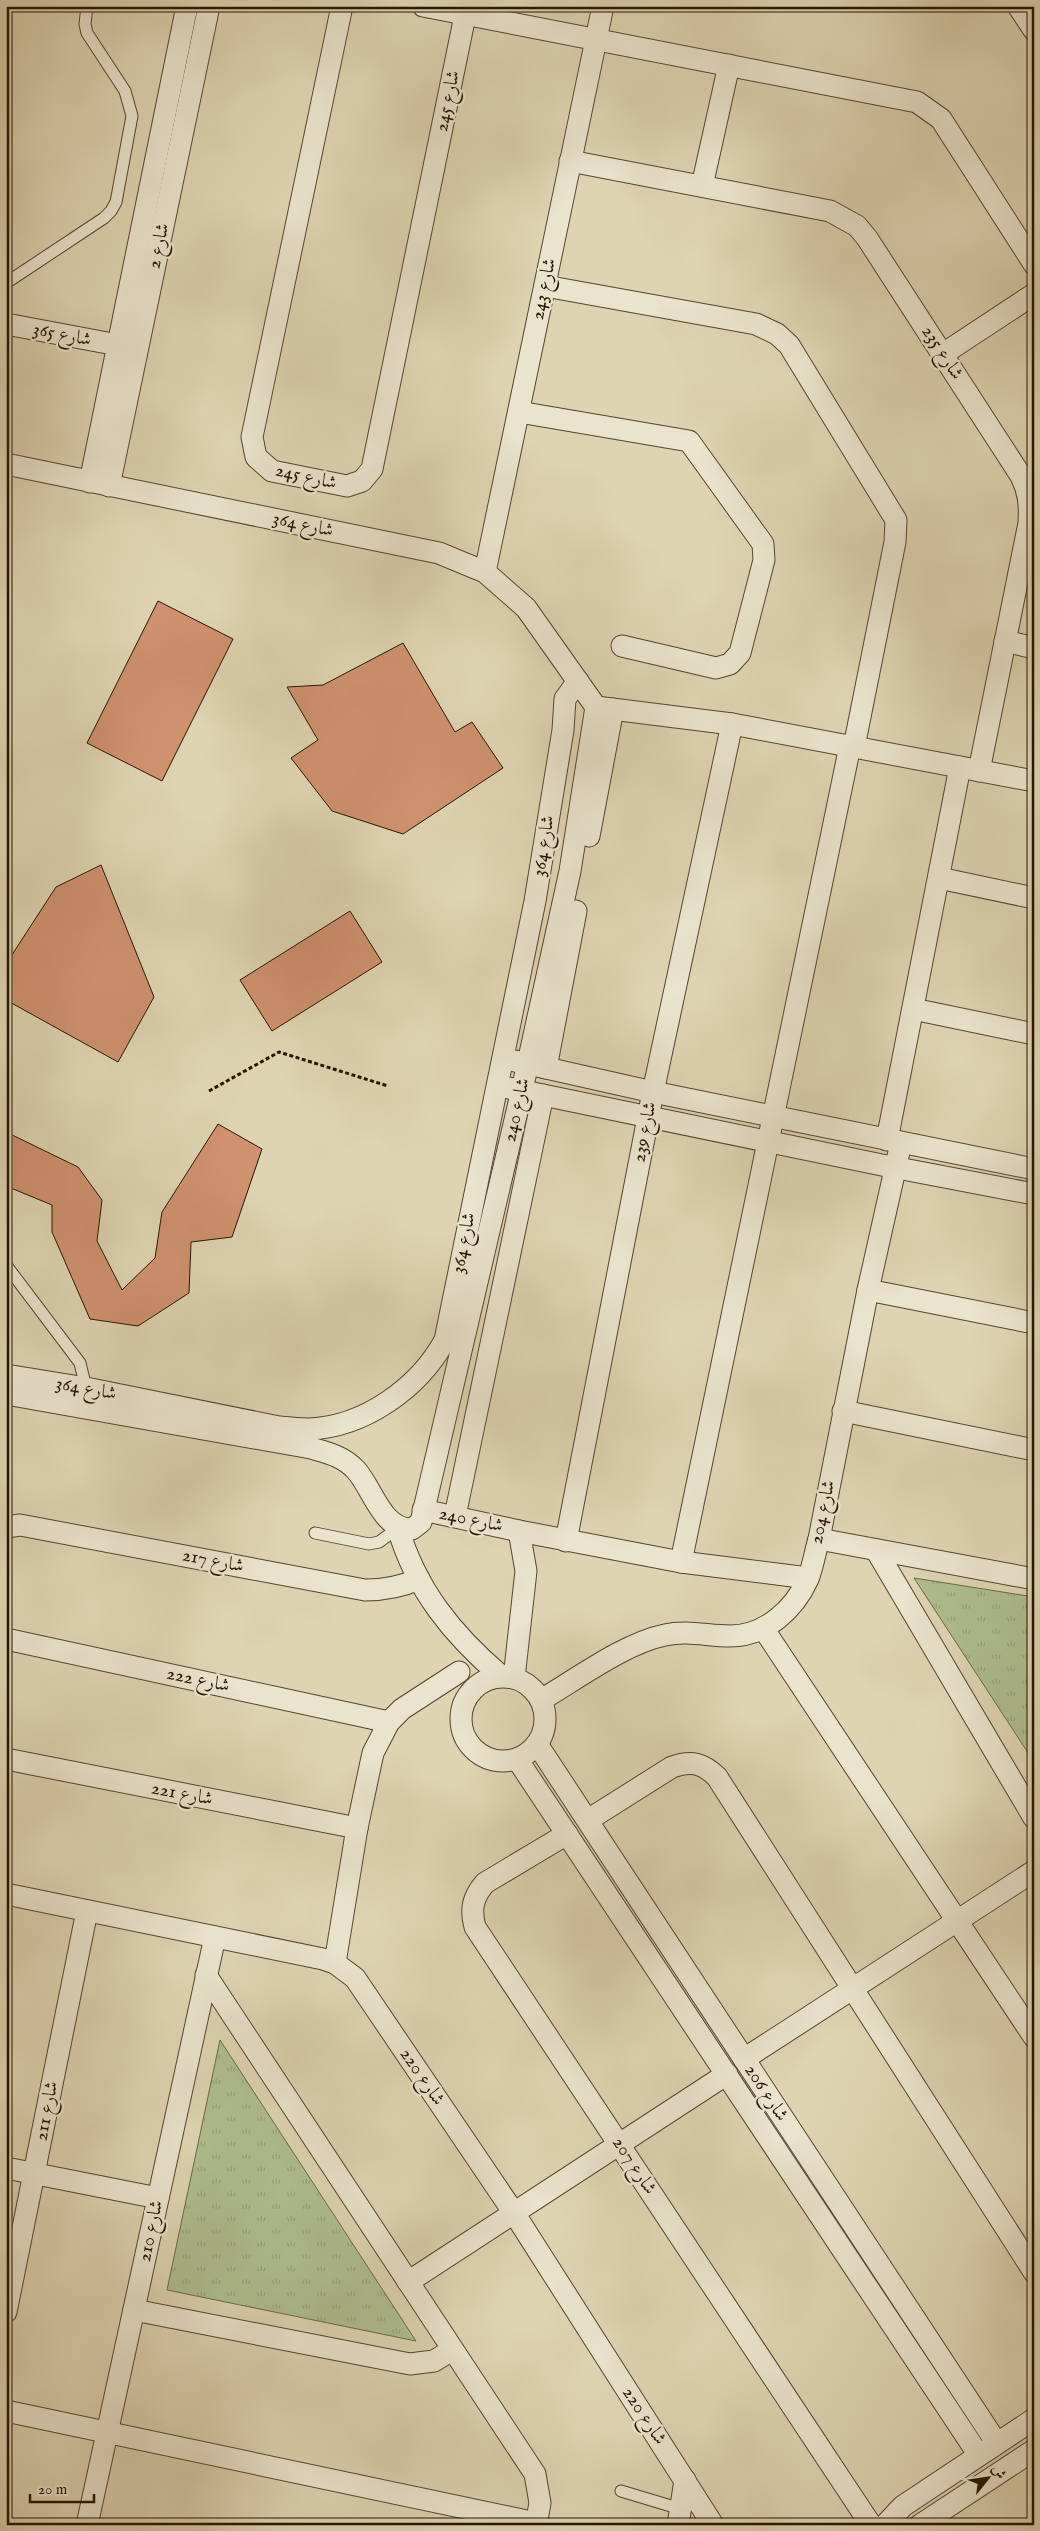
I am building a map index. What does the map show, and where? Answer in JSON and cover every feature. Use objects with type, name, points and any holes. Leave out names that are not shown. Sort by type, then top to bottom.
[{"type":"street","name":"شارع 2","points":[[99,484],[118,345],[187,6]]},
{"type":"street","name":"شارع 2","points":[[99,484],[208,6]]},
{"type":"street","name":"شارع 245","points":[[342,6],[252,437],[256,457],[263,466],[272,471],[346,486],[362,481],[372,469],[466,10]]},
{"type":"street","points":[[423,6],[466,10],[596,39],[917,102],[930,109],[941,119],[1034,264]]},
{"type":"street","name":"شارع 243","points":[[485,572],[603,6]]},
{"type":"street","points":[[1018,6],[1034,30]]},
{"type":"street","points":[[702,186],[729,65]]},
{"type":"street","name":"شارع 235","points":[[570,161],[830,211],[844,217],[857,226],[867,238],[943,354],[1021,476],[1028,491],[1029,523],[1005,641],[938,878],[913,1009]]},
{"type":"street","points":[[545,286],[756,324],[767,328],[789,345],[891,509],[897,530],[767,1142],[681,1562]]},
{"type":"street","points":[[943,354],[1034,294]]},
{"type":"street","name":"شارع 365","points":[[6,324],[118,345]]},
{"type":"street","points":[[519,412],[689,441],[763,544],[764,560],[740,653],[730,664],[716,668],[622,646]]},
{"type":"street","name":"شارع 364","points":[[6,464],[439,553],[485,572],[526,608],[578,681],[604,708]]},
{"type":"street","points":[[1005,641],[1034,648]]},
{"type":"street","name":"شارع 364","points":[[6,1375],[86,1388],[279,1427],[310,1429],[338,1424],[361,1416],[393,1399],[436,1358],[445,1340],[535,901],[563,730],[565,700],[578,681]]},
{"type":"street","points":[[604,708],[732,724],[1034,781]]},
{"type":"street","name":"شارع 240","points":[[604,708],[537,1066],[522,1090],[422,1516],[455,1516],[566,1541],[681,1562],[808,1578]]},
{"type":"street","name":"شارع 239","points":[[566,1541],[653,1092],[732,724]]},
{"type":"street","points":[[938,878],[1034,898]]},
{"type":"street","points":[[913,1009],[1034,1034]]},
{"type":"street","name":"شارع 204","points":[[541,1700],[630,1648],[648,1640],[684,1633],[730,1636],[748,1635],[763,1628],[796,1602],[808,1578],[818,1538],[868,1290],[895,1168],[894,1142],[913,1009]]},
{"type":"street","points":[[502,1059],[894,1142],[1034,1169]]},
{"type":"street","points":[[496,1086],[895,1168],[1034,1194]]},
{"type":"street","points":[[455,1516],[543,1095]]},
{"type":"street","points":[[868,1290],[1034,1323]]},
{"type":"street","name":"شارع 364","points":[[6,1394],[311,1448],[340,1456],[355,1469],[368,1486],[389,1522],[398,1528]]},
{"type":"street","points":[[843,1411],[1034,1450]]},
{"type":"street","points":[[422,1516],[412,1530],[398,1528],[406,1556],[442,1619],[460,1639],[508,1677],[527,1684],[541,1700],[545,1716],[545,1726],[537,1744],[532,1750],[517,1759],[503,1761],[489,1759],[476,1752],[467,1741],[461,1728],[460,1713],[465,1699],[474,1687],[486,1679],[508,1677]]},
{"type":"street","name":"شارع 217","points":[[6,1527],[20,1525],[365,1590],[384,1590],[402,1587],[419,1579]]},
{"type":"street","points":[[508,1677],[526,1571],[519,1531]]},
{"type":"street","points":[[818,1538],[1034,1579]]},
{"type":"street","points":[[876,1550],[1034,1818]]},
{"type":"street","points":[[442,1619],[459,1672],[465,1699]]},
{"type":"street","points":[[763,1628],[1034,2037]]},
{"type":"street","name":"شارع 222","points":[[6,1638],[389,1722]]},
{"type":"street","points":[[335,1963],[357,1828],[372,1753],[389,1722],[416,1698],[459,1672]]},
{"type":"street","name":"شارع 206","points":[[537,1744],[996,2442]]},
{"type":"street","name":"شارع 221","points":[[6,1759],[357,1828]]},
{"type":"street","name":"شارع 206","points":[[517,1759],[978,2454]]},
{"type":"street","points":[[588,1820],[672,1767],[684,1763],[696,1763],[708,1768],[717,1777],[1034,2272]]},
{"type":"street","name":"شارع 207","points":[[567,1834],[485,1883],[477,1892],[472,1904],[472,1916],[475,1927],[871,2525]]},
{"type":"street","points":[[744,2059],[1034,1871]]},
{"type":"street","name":"شارع 220","points":[[6,1894],[335,1963],[355,1978],[514,2213],[713,2525]]},
{"type":"street","name":"شارع 211","points":[[6,2312],[87,1911]]},
{"type":"street","name":"شارع 210","points":[[87,2525],[215,1937]]},
{"type":"street","points":[[6,2411],[536,2524],[540,2503],[535,2474],[206,1975]]},
{"type":"street","points":[[408,2282],[727,2074]]},
{"type":"street","points":[[6,2168],[158,2198]]},
{"type":"street","points":[[134,2310],[410,2364],[434,2361],[452,2350]]},
{"type":"street","points":[[884,2525],[903,2506],[996,2442],[1034,2419]]},
{"type":"street","points":[[920,2525],[1034,2450]]},
{"type":"street","points":[[679,2517],[685,2480]]},
{"type":"lane","points":[[6,283],[104,218],[116,202],[132,116],[125,91],[87,32],[85,24],[87,6]]},
{"type":"lane","points":[[6,1265],[76,1358],[84,1375],[86,1388]]},
{"type":"lane","points":[[315,1533],[369,1544],[379,1542],[398,1528]]},
{"type":"lane","points":[[621,2491],[679,2517]]},
{"type":"path","points":[[210,1091],[279,1052],[388,1086]]},
{"type":"green space","points":[[914,1578],[1034,1597],[1034,1762]]},
{"type":"green space","points":[[220,2040],[416,2341],[167,2290]]},
{"type":"building","points":[[158,601],[233,639],[162,781],[87,743]]},
{"type":"building","points":[[403,643],[455,732],[472,722],[503,768],[403,834],[332,811],[291,758],[318,740],[287,687],[323,685]]},
{"type":"building","points":[[101,865],[154,997],[118,1062],[6,1000],[6,964],[56,887]]},
{"type":"building","points":[[350,911],[382,962],[272,1031],[240,980]]},
{"type":"building","points":[[218,1124],[262,1149],[232,1237],[191,1242],[189,1293],[138,1326],[90,1319],[52,1232],[52,1205],[6,1186],[6,1132],[78,1167],[102,1200],[97,1241],[122,1290],[155,1258],[162,1212]]}]
